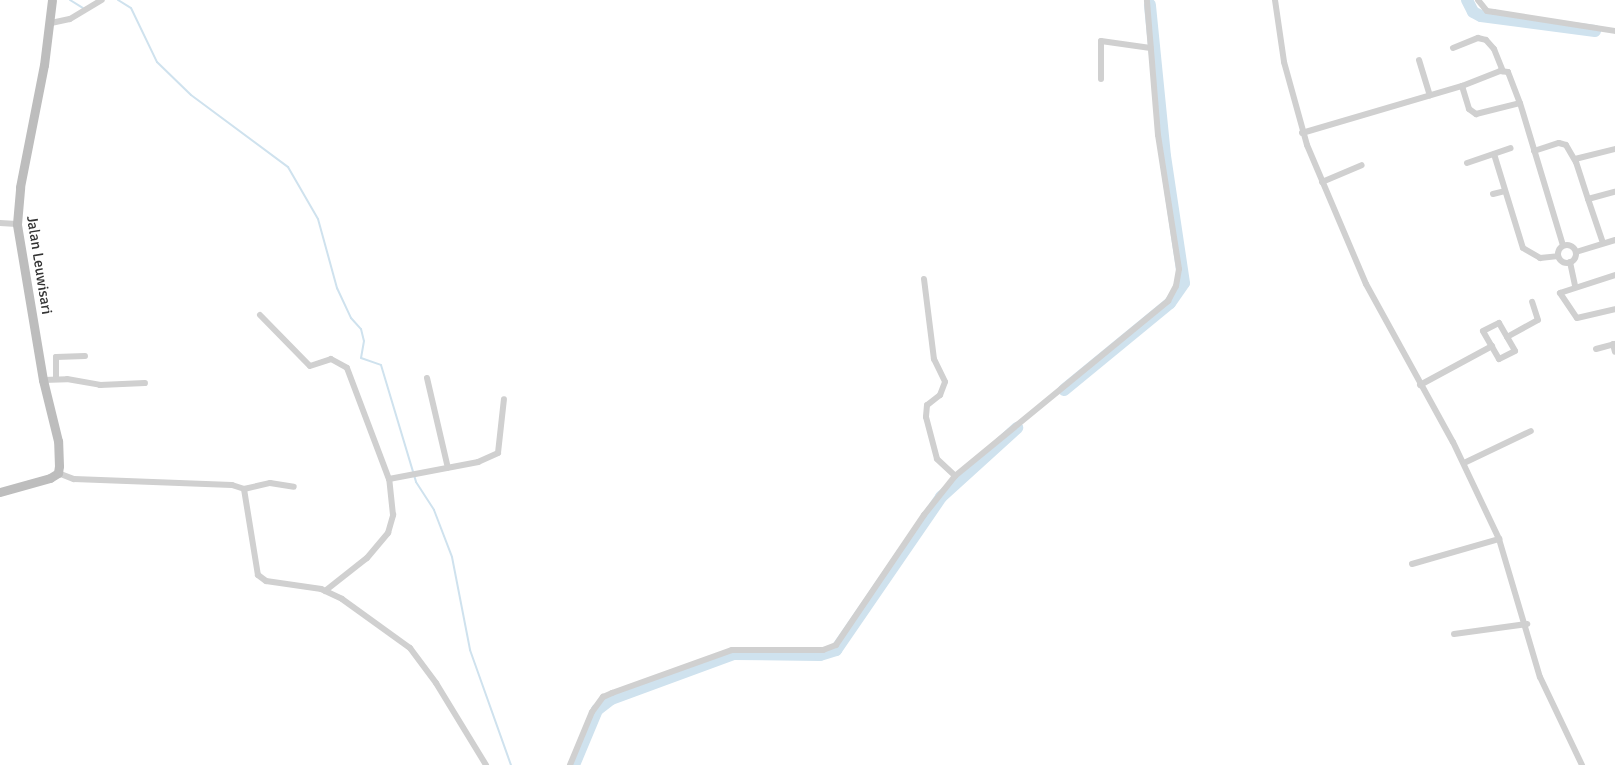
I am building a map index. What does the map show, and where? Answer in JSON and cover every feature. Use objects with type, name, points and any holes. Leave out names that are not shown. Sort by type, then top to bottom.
[{"type":"main road","name":"Jalan Leuwisari","points":[[52,0],[51,23],[20,187],[17,224],[43,380],[60,450],[58,473]]},
{"type":"main road","points":[[0,492],[58,473]]},
{"type":"street","points":[[51,23],[70,19],[102,0]]},
{"type":"street","points":[[570,765],[592,712],[608,695],[732,650],[823,650],[836,645],[928,509],[955,476],[1168,301],[1176,286],[1179,269],[1158,134],[1147,0]]},
{"type":"street","points":[[1275,0],[1284,62],[1302,133],[1366,284],[1464,463],[1499,539],[1527,624],[1546,693],[1582,765]]},
{"type":"street","points":[[1478,0],[1487,10],[1494,12],[1615,31]]},
{"type":"street","points":[[1453,48],[1478,38],[1486,40],[1494,49],[1503,71]]},
{"type":"street","points":[[1101,79],[1101,41],[1151,48]]},
{"type":"street","points":[[1419,60],[1430,95]]},
{"type":"street","points":[[1302,133],[1462,86],[1503,71],[1510,74],[1563,245],[1558,256]]},
{"type":"street","points":[[1462,86],[1469,109],[1476,114],[1520,103]]},
{"type":"street","points":[[1534,150],[1564,144],[1575,159],[1603,243]]},
{"type":"street","points":[[1467,163],[1511,148]]},
{"type":"street","points":[[1575,159],[1615,149]]},
{"type":"street","points":[[1494,154],[1523,248],[1535,257],[1558,256]]},
{"type":"street","points":[[1322,182],[1362,165]]},
{"type":"street","points":[[1493,194],[1505,190]]},
{"type":"street","points":[[1588,200],[1615,192]]},
{"type":"street","points":[[0,224],[17,224]]},
{"type":"street","points":[[1575,286],[1570,262],[1576,252],[1615,240]]},
{"type":"street","points":[[1563,245],[1571,245],[1576,252]]},
{"type":"street","points":[[1558,256],[1563,262],[1570,262]]},
{"type":"street","points":[[1615,275],[1560,292],[1577,318],[1615,309]]},
{"type":"street","points":[[924,279],[934,359],[945,382],[940,395],[927,405],[926,417],[937,459],[955,476]]},
{"type":"street","points":[[1507,337],[1538,320],[1532,302]]},
{"type":"street","points":[[260,315],[310,366],[331,359],[347,368],[390,479],[393,516],[388,533],[367,558],[325,591]]},
{"type":"street","points":[[1499,322],[1507,337],[1515,351],[1499,359],[1484,331],[1499,322]]},
{"type":"street","points":[[1596,349],[1614,344],[1615,352]]},
{"type":"street","points":[[1420,385],[1492,346]]},
{"type":"street","points":[[56,378],[56,358],[85,356]]},
{"type":"street","points":[[43,380],[56,378],[100,385],[145,383]]},
{"type":"street","points":[[427,378],[448,468]]},
{"type":"street","points":[[390,479],[478,462],[498,453],[504,399]]},
{"type":"street","points":[[1464,463],[1531,431]]},
{"type":"street","points":[[58,473],[74,479],[232,485],[244,489],[270,483],[294,486]]},
{"type":"street","points":[[244,489],[258,575],[266,581],[325,591],[376,621],[418,656],[486,765]]},
{"type":"street","points":[[1412,564],[1499,539]]},
{"type":"street","points":[[1454,634],[1527,624]]},
{"type":"waterway","points":[[70,0],[83,8]]},
{"type":"waterway","points":[[118,0],[131,8],[157,62],[191,95],[288,167],[318,219],[337,288],[351,318],[361,329],[364,341],[361,358],[381,365],[416,482],[434,510],[452,557],[470,650],[511,765]]},
{"type":"waterway","points":[[1467,0],[1473,12],[1481,16],[1595,31]]},
{"type":"waterway","points":[[1064,390],[1170,303],[1184,283],[1165,156],[1150,5]]},
{"type":"waterway","points":[[574,765],[597,710],[611,699],[734,654],[820,655],[836,650],[941,497],[1017,428]]}]
